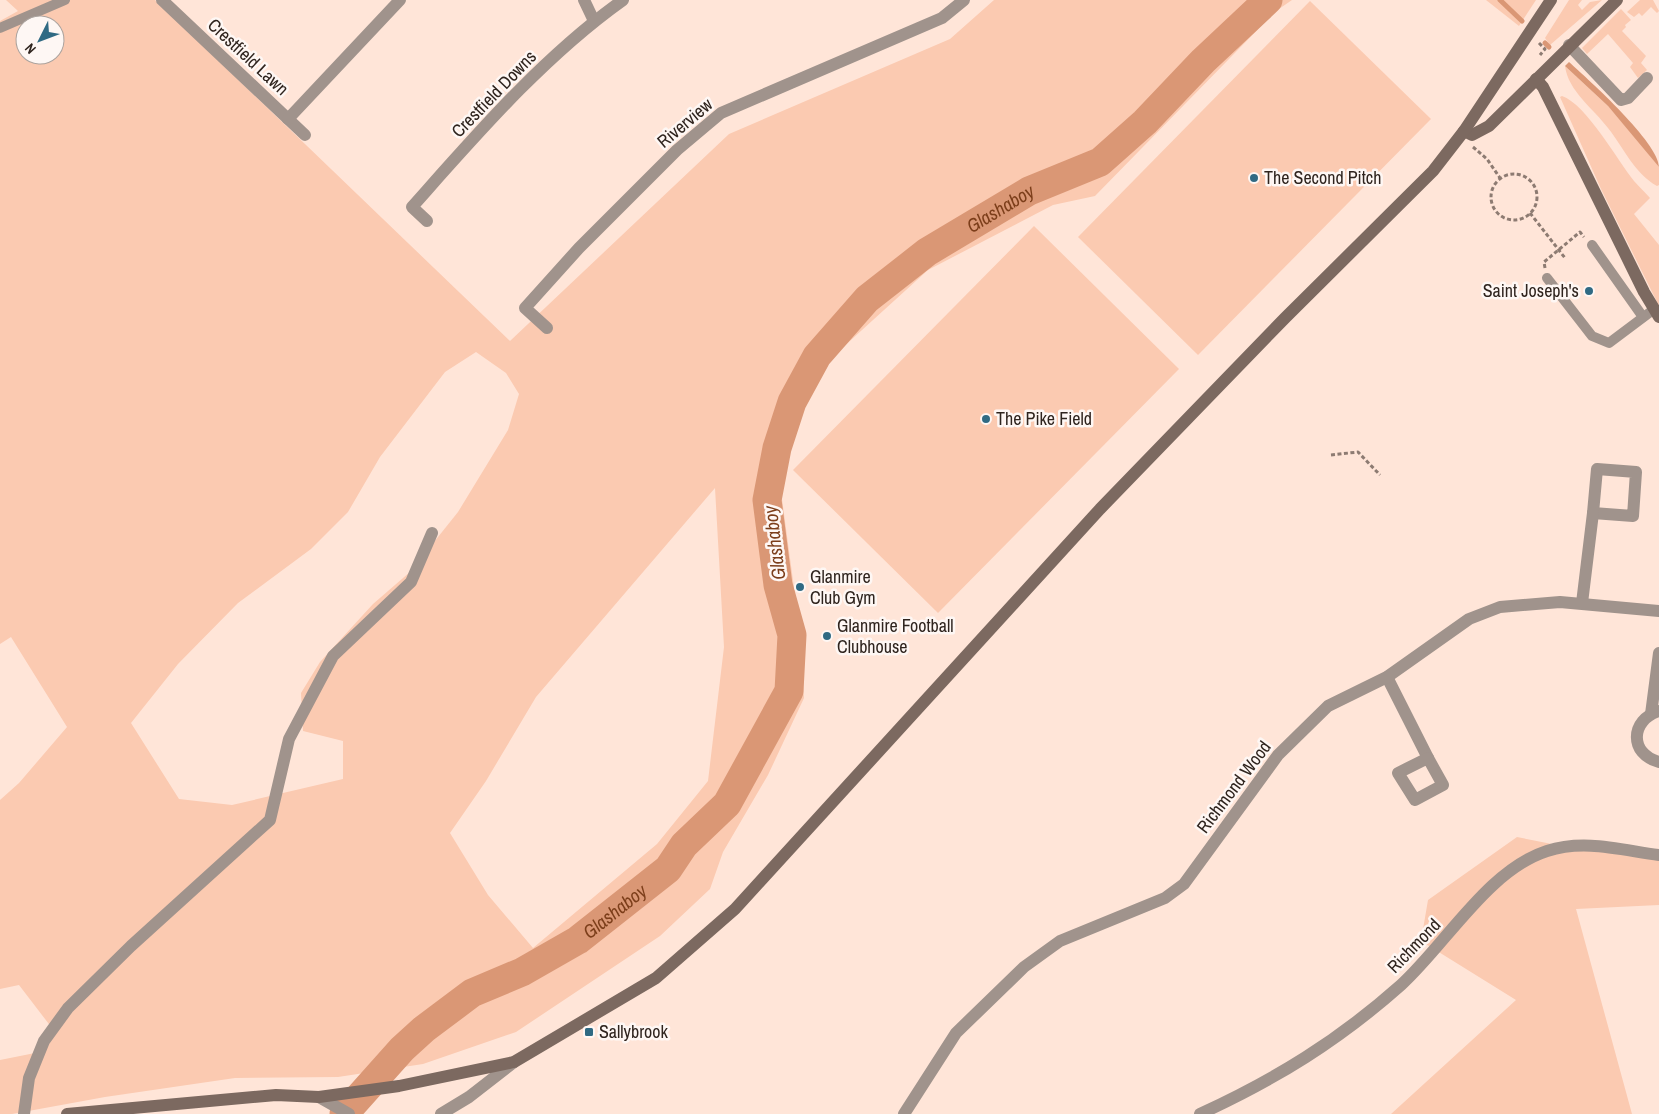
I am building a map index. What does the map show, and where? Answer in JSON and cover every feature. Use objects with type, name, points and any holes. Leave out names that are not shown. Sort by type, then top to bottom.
[{"type":"main road","points":[[67,1114],[276,1095],[319,1097],[399,1086],[514,1062],[656,978],[736,910],[1100,509],[1285,318],[1433,171],[1464,131],[1551,0]]},
{"type":"main road","points":[[1464,131],[1472,135],[1480,133],[1617,0]]},
{"type":"main road","points":[[1536,79],[1543,87],[1652,315]]},
{"type":"street","name":"Crestfield Lawn","points":[[162,0],[305,135]]},
{"type":"street","name":"Crestfield Lawn","points":[[288,119],[400,0]]},
{"type":"street","points":[[584,0],[594,20]]},
{"type":"street","name":"Crestfield Downs","points":[[427,221],[412,207],[517,93],[594,20],[623,0]]},
{"type":"street","name":"Riverview","points":[[547,328],[525,308],[579,248],[677,150],[721,113],[942,18],[964,0]]},
{"type":"street","points":[[1569,45],[1621,100],[1628,98],[1647,78]]},
{"type":"street","points":[[1582,603],[1597,469],[1636,472],[1633,516],[1593,513]]},
{"type":"street","points":[[24,1114],[29,1078],[44,1041],[68,1008],[131,946],[270,820],[289,739],[333,656],[411,582],[432,533]]},
{"type":"street","name":"Richmond Wood","points":[[904,1114],[956,1033],[1024,967],[1060,940],[1165,898],[1184,884],[1278,755],[1328,706],[1387,677],[1442,636],[1477,616],[1500,607],[1560,602],[1659,611]]},
{"type":"street","points":[[1659,653],[1655,712],[1640,725],[1637,741],[1645,755],[1659,762]]},
{"type":"street","points":[[1387,677],[1428,758]]},
{"type":"street","name":"Richmond","points":[[1200,1114],[1232,1099],[1314,1054],[1351,1027],[1402,984],[1436,951],[1494,884],[1518,863],[1545,851],[1571,844],[1609,847],[1659,855]]},
{"type":"street","points":[[441,1114],[469,1097],[514,1062]]},
{"type":"street","points":[[319,1097],[349,1114]]},
{"type":"lane","points":[[0,28],[65,0]]},
{"type":"lane","points":[[1547,278],[1592,336],[1609,343],[1652,315],[1592,245]]},
{"type":"path","points":[[1536,41],[1545,49],[1540,54]]},
{"type":"path","points":[[1487,159],[1500,178]]},
{"type":"path","points":[[1515,174],[1529,180],[1536,194],[1534,207],[1530,213],[1524,217],[1510,219],[1497,212],[1491,198],[1492,190],[1500,178],[1515,174]]},
{"type":"path","points":[[1530,213],[1565,258]]},
{"type":"path","points":[[1547,278],[1544,262],[1580,232],[1592,245]]},
{"type":"path","points":[[1331,455],[1358,452],[1380,475]]},
{"type":"shaded area","points":[[6,0],[155,0],[510,341],[729,134],[950,39],[994,0],[1292,0],[1276,11],[1095,196],[1053,205],[928,270],[818,370],[793,425],[779,477],[800,632],[804,698],[768,775],[723,852],[710,889],[660,936],[516,1032],[423,1064],[338,1077],[235,1078],[105,1097],[12,1114],[0,1114],[0,1060],[35,1053],[55,1032],[19,985],[0,989],[0,800],[19,783],[67,727],[11,637],[0,644],[0,21],[18,11]],"holes":[[[476,352],[506,373],[519,394],[508,430],[458,512],[410,572],[373,604],[320,662],[301,693],[303,731],[343,741],[343,779],[232,805],[179,799],[131,723],[178,664],[238,603],[311,549],[348,512],[380,457],[445,372]],[[715,488],[724,647],[708,781],[657,844],[533,948],[488,895],[450,833],[486,781],[536,697]]]},
{"type":"shaded area","points":[[1486,0],[1536,0],[1519,26]]},
{"type":"shaded area","points":[[1569,0],[1582,0],[1578,5],[1582,10],[1590,2],[1602,0],[1550,45],[1545,38]]},
{"type":"shaded area","points":[[1640,0],[1653,0],[1659,11],[1657,13],[1651,7],[1642,16],[1639,13],[1634,17],[1627,12]]},
{"type":"shaded area","name":"The Second Pitch","points":[[1310,1],[1431,119],[1198,355],[1078,237]]},
{"type":"shaded area","points":[[1621,9],[1631,20],[1622,31],[1646,56],[1641,63],[1647,70],[1638,78],[1630,67],[1633,63],[1608,34],[1587,54],[1582,48]]},
{"type":"shaded area","points":[[1569,62],[1622,112],[1636,128],[1656,156],[1659,167],[1608,106],[1565,66]]},
{"type":"shaded area","points":[[1565,66],[1608,106],[1641,144],[1659,167],[1659,185],[1657,186],[1649,181],[1642,174],[1608,128],[1576,92],[1567,75]]},
{"type":"shaded area","points":[[1562,96],[1571,101],[1591,121],[1634,181],[1650,198],[1634,214],[1659,245],[1659,306],[1601,189],[1560,97]]},
{"type":"shaded area","name":"The Pike Field","points":[[1034,226],[1179,369],[938,613],[793,470]]},
{"type":"shaded area","points":[[1517,837],[1577,849],[1659,858],[1659,905],[1576,909],[1632,1114],[1391,1114],[1516,1000],[1421,941],[1428,900]]},
{"type":"waterway","name":"Glashaboy","points":[[344,1114],[402,1049],[424,1029],[472,993],[522,972],[578,940],[668,869],[684,845],[727,804],[789,691],[792,635],[778,585],[767,500],[777,448],[792,402],[817,356],[867,299],[927,252],[1029,191],[1100,162],[1145,122],[1203,61],[1268,0]]},
{"type":"waterway","points":[[1500,0],[1522,21]]},
{"type":"waterway","points":[[1545,43],[1549,47]]},
{"type":"place","name":"The Second Pitch","points":[[1254,178]]},
{"type":"place","name":"Saint Joseph's","points":[[1589,291]]},
{"type":"place","name":"The Pike Field","points":[[986,419]]},
{"type":"place","name":"Glanmire Club Gym","points":[[800,587]]},
{"type":"place","name":"Glanmire Football Clubhouse","points":[[827,636]]},
{"type":"place","name":"Sallybrook","points":[[589,1032]]}]
